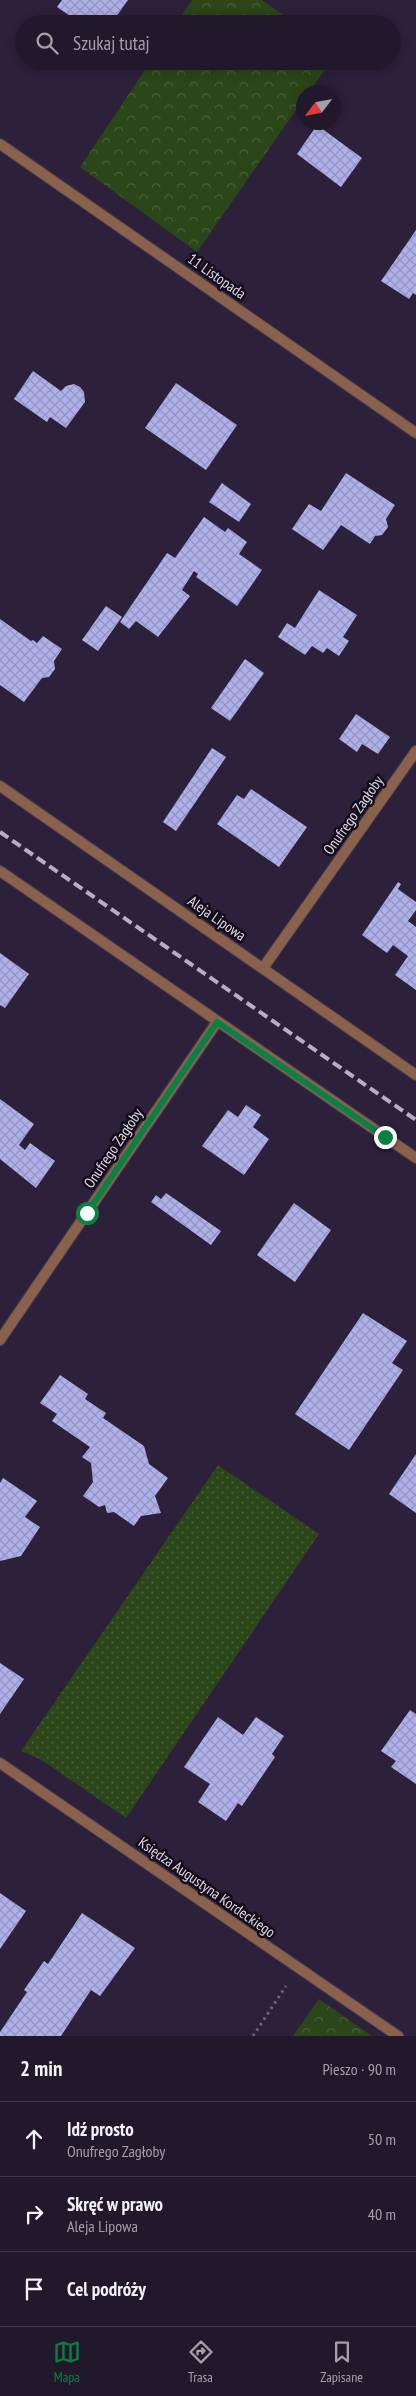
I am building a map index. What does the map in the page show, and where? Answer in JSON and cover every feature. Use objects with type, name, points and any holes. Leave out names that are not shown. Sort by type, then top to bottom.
[{"type":"street","name":"11 Listopada","points":[[0,144],[416,433]]},
{"type":"street","name":"Onufrego Zagłoby","points":[[263,968],[416,751]]},
{"type":"street","name":"Aleja Lipowa","points":[[0,786],[416,1075]]},
{"type":"street","points":[[0,871],[416,1158]]},
{"type":"street","name":"Onufrego Zagłoby","points":[[0,1340],[217,1022]]},
{"type":"street","name":"Księdza Augustyna Kordeckiego","points":[[0,1762],[398,2036]]},
{"type":"path","points":[[253,2036],[289,1981]]},
{"type":"green space","points":[[192,0],[262,0],[283,15],[182,15]]},
{"type":"green space","points":[[145,70],[325,70],[314,85],[296,85],[296,110],[197,252],[80,167]]},
{"type":"green space","points":[[218,1465],[319,1534],[126,1818],[40,1759],[21,1751]]},
{"type":"green space","points":[[319,1999],[372,2036],[293,2036]]},
{"type":"building","points":[[62,0],[128,0],[117,15],[69,15],[57,7]]},
{"type":"building","points":[[314,130],[324,130],[362,158],[341,187],[297,154]]},
{"type":"building","points":[[416,230],[416,295],[413,293],[409,299],[381,281]]},
{"type":"building","points":[[33,371],[61,391],[66,386],[74,384],[84,392],[85,402],[66,428],[50,417],[47,422],[14,399]]},
{"type":"building","points":[[176,383],[237,425],[206,470],[145,428]]},
{"type":"building","points":[[346,473],[395,505],[386,519],[388,527],[382,535],[375,536],[370,544],[341,525],[323,550],[292,529],[309,504],[321,511]]},
{"type":"building","points":[[222,483],[251,504],[239,522],[209,502]]},
{"type":"building","points":[[204,517],[225,532],[228,528],[247,542],[239,554],[262,570],[237,606],[196,577],[198,574],[194,571],[182,590],[190,596],[158,637],[136,621],[129,629],[120,622],[167,553],[175,558]]},
{"type":"building","points":[[319,590],[357,615],[343,637],[349,641],[339,656],[327,648],[323,653],[312,646],[305,655],[278,637],[287,623],[295,628]]},
{"type":"building","points":[[106,606],[122,617],[98,651],[82,640]]},
{"type":"building","points":[[0,619],[31,641],[33,640],[37,643],[43,636],[62,649],[54,661],[55,669],[49,677],[42,678],[24,702],[0,685]]},
{"type":"building","points":[[245,659],[264,673],[230,721],[211,708]]},
{"type":"building","points":[[356,714],[390,737],[378,754],[362,744],[357,752],[339,739]]},
{"type":"building","points":[[212,748],[226,757],[176,831],[163,822]]},
{"type":"building","points":[[251,789],[307,827],[279,867],[217,824],[237,795],[244,799]]},
{"type":"building","points":[[398,882],[401,884],[398,889],[416,902],[416,910],[408,921],[416,927],[416,990],[395,975],[408,956],[393,945],[387,953],[362,935]]},
{"type":"building","points":[[0,953],[29,974],[5,1008],[0,1005]]},
{"type":"building","points":[[0,1099],[34,1124],[19,1145],[25,1150],[30,1143],[55,1161],[36,1188],[0,1159]]},
{"type":"building","points":[[246,1105],[261,1115],[253,1127],[269,1139],[244,1175],[202,1146],[228,1110],[238,1117]]},
{"type":"building","points":[[166,1193],[221,1231],[211,1245],[151,1202],[156,1195],[161,1199]]},
{"type":"building","points":[[294,1203],[331,1230],[295,1282],[257,1255]]},
{"type":"building","points":[[363,1313],[407,1341],[392,1363],[403,1370],[349,1450],[295,1414]]},
{"type":"building","points":[[60,1375],[88,1394],[85,1399],[106,1413],[103,1418],[144,1446],[149,1464],[168,1478],[155,1496],[161,1513],[141,1516],[134,1526],[114,1512],[107,1513],[105,1505],[99,1507],[83,1496],[93,1482],[91,1463],[82,1457],[90,1447],[52,1421],[57,1414],[40,1403]]},
{"type":"building","points":[[416,1454],[416,1513],[389,1494]]},
{"type":"building","points":[[3,1478],[37,1501],[25,1517],[40,1527],[21,1556],[0,1561],[0,1483]]},
{"type":"building","points":[[0,1663],[24,1679],[0,1714]]},
{"type":"building","points":[[410,1710],[416,1714],[416,1784],[391,1767],[396,1761],[381,1751]]},
{"type":"building","points":[[218,1717],[243,1735],[256,1717],[284,1736],[272,1754],[275,1757],[242,1806],[238,1803],[226,1821],[198,1802],[210,1784],[184,1767]]},
{"type":"building","points":[[0,1893],[26,1911],[0,1949]]},
{"type":"building","points":[[82,1913],[135,1948],[100,1996],[91,1990],[61,2036],[0,2036],[0,2032],[27,1992],[24,1990],[44,1961],[48,1964]]},
{"type":"railway","points":[[0,832],[416,1120]]},
{"type":"route","points":[[87,1213],[217,1022],[385,1137]]}]
